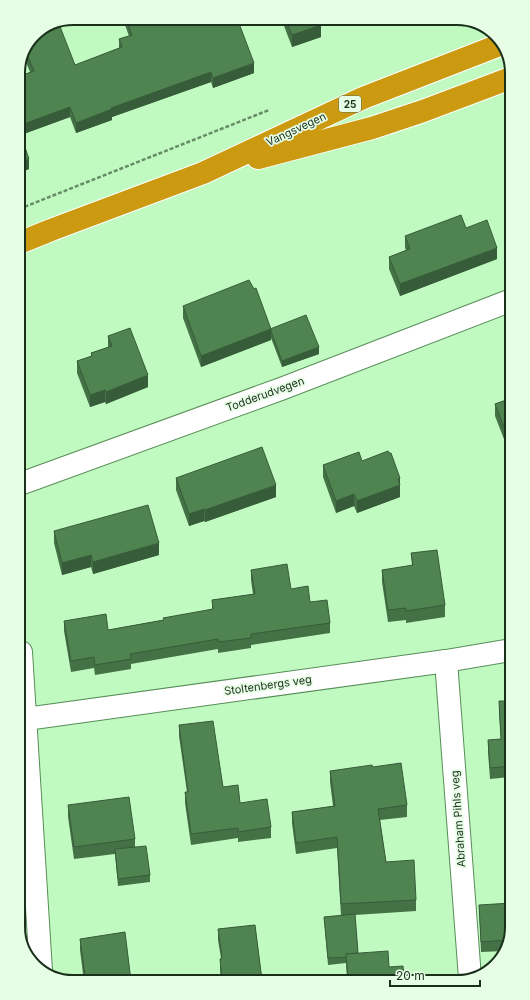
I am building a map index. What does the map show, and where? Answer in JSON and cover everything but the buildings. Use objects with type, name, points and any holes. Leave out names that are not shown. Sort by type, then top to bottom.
[{"type":"highway","name":"Vangsvegen","points":[[25,241],[203,173],[363,98],[497,46]]},
{"type":"highway","name":"Vangsvegen","points":[[203,173],[372,128],[423,111],[505,80]]},
{"type":"street","name":"Todderudvegen","points":[[25,482],[281,389],[505,303]]},
{"type":"street","name":"Stoltenbergs veg","points":[[26,719],[446,661],[505,651]]},
{"type":"street","name":"Abraham Pihls veg","points":[[446,661],[470,973]]},
{"type":"street","points":[[25,706],[40,962]]},
{"type":"path","points":[[25,206],[276,108]]}]
